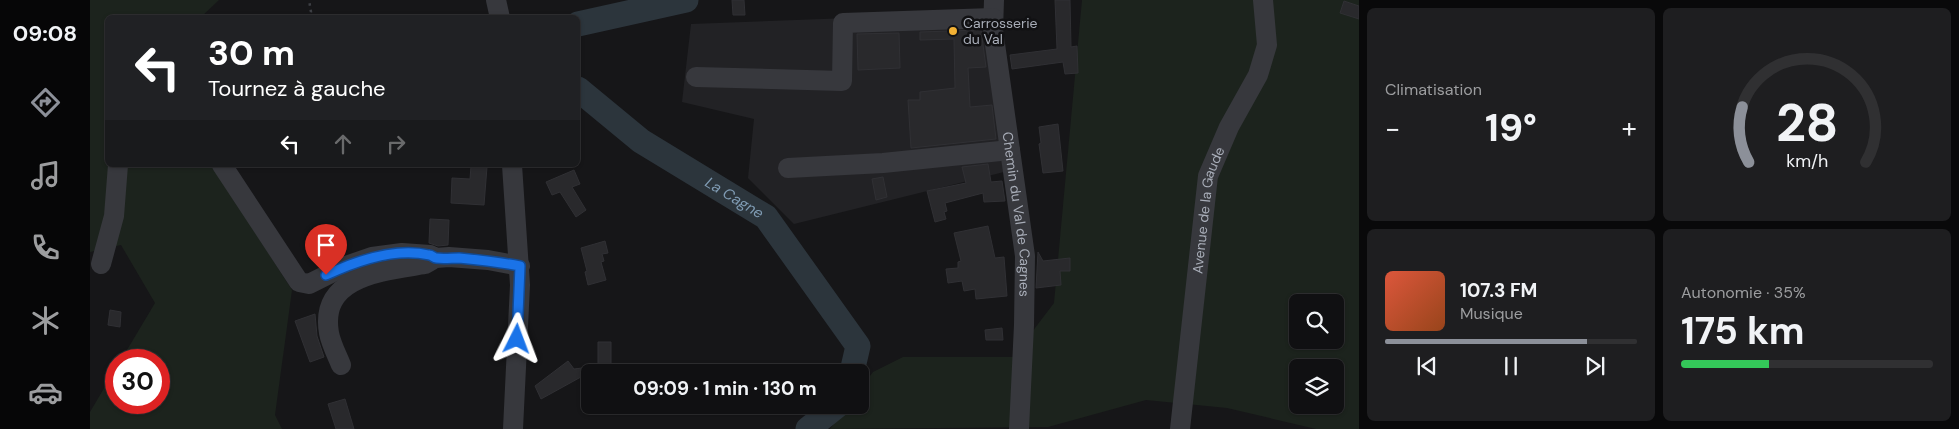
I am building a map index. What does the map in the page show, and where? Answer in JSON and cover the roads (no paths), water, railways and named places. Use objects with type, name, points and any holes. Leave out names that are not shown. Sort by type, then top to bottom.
[{"type":"street","points":[[496,0],[499,15]]},
{"type":"street","name":"Avenue de la Gaude","points":[[1180,429],[1208,176],[1229,127],[1258,76],[1267,44],[1263,0]]},
{"type":"street","points":[[696,77],[842,81],[843,23],[993,9]]},
{"type":"street","name":"Chemin du Val de Cagnes","points":[[993,9],[993,30],[1025,256],[1019,429]]},
{"type":"street","points":[[788,168],[883,163],[1010,150]]},
{"type":"street","points":[[101,264],[114,216],[118,167]]},
{"type":"street","points":[[223,167],[300,282],[310,284],[344,267],[372,257],[402,253],[430,255],[436,258]]},
{"type":"street","points":[[512,167],[520,266],[513,429]]},
{"type":"street","points":[[341,365],[329,334],[328,315],[331,305],[342,289],[366,275],[425,264],[436,258],[449,257],[488,260],[520,266]]},
{"type":"waterway","name":"La Cagne","points":[[580,24],[686,0]]},
{"type":"waterway","name":"La Cagne","points":[[580,91],[641,141],[766,217],[858,346],[854,364]]},
{"type":"waterway","name":"La Cagne","points":[[808,429],[827,414]]},
{"type":"place","name":"Carrosserie du Val","points":[[953,31]]}]
